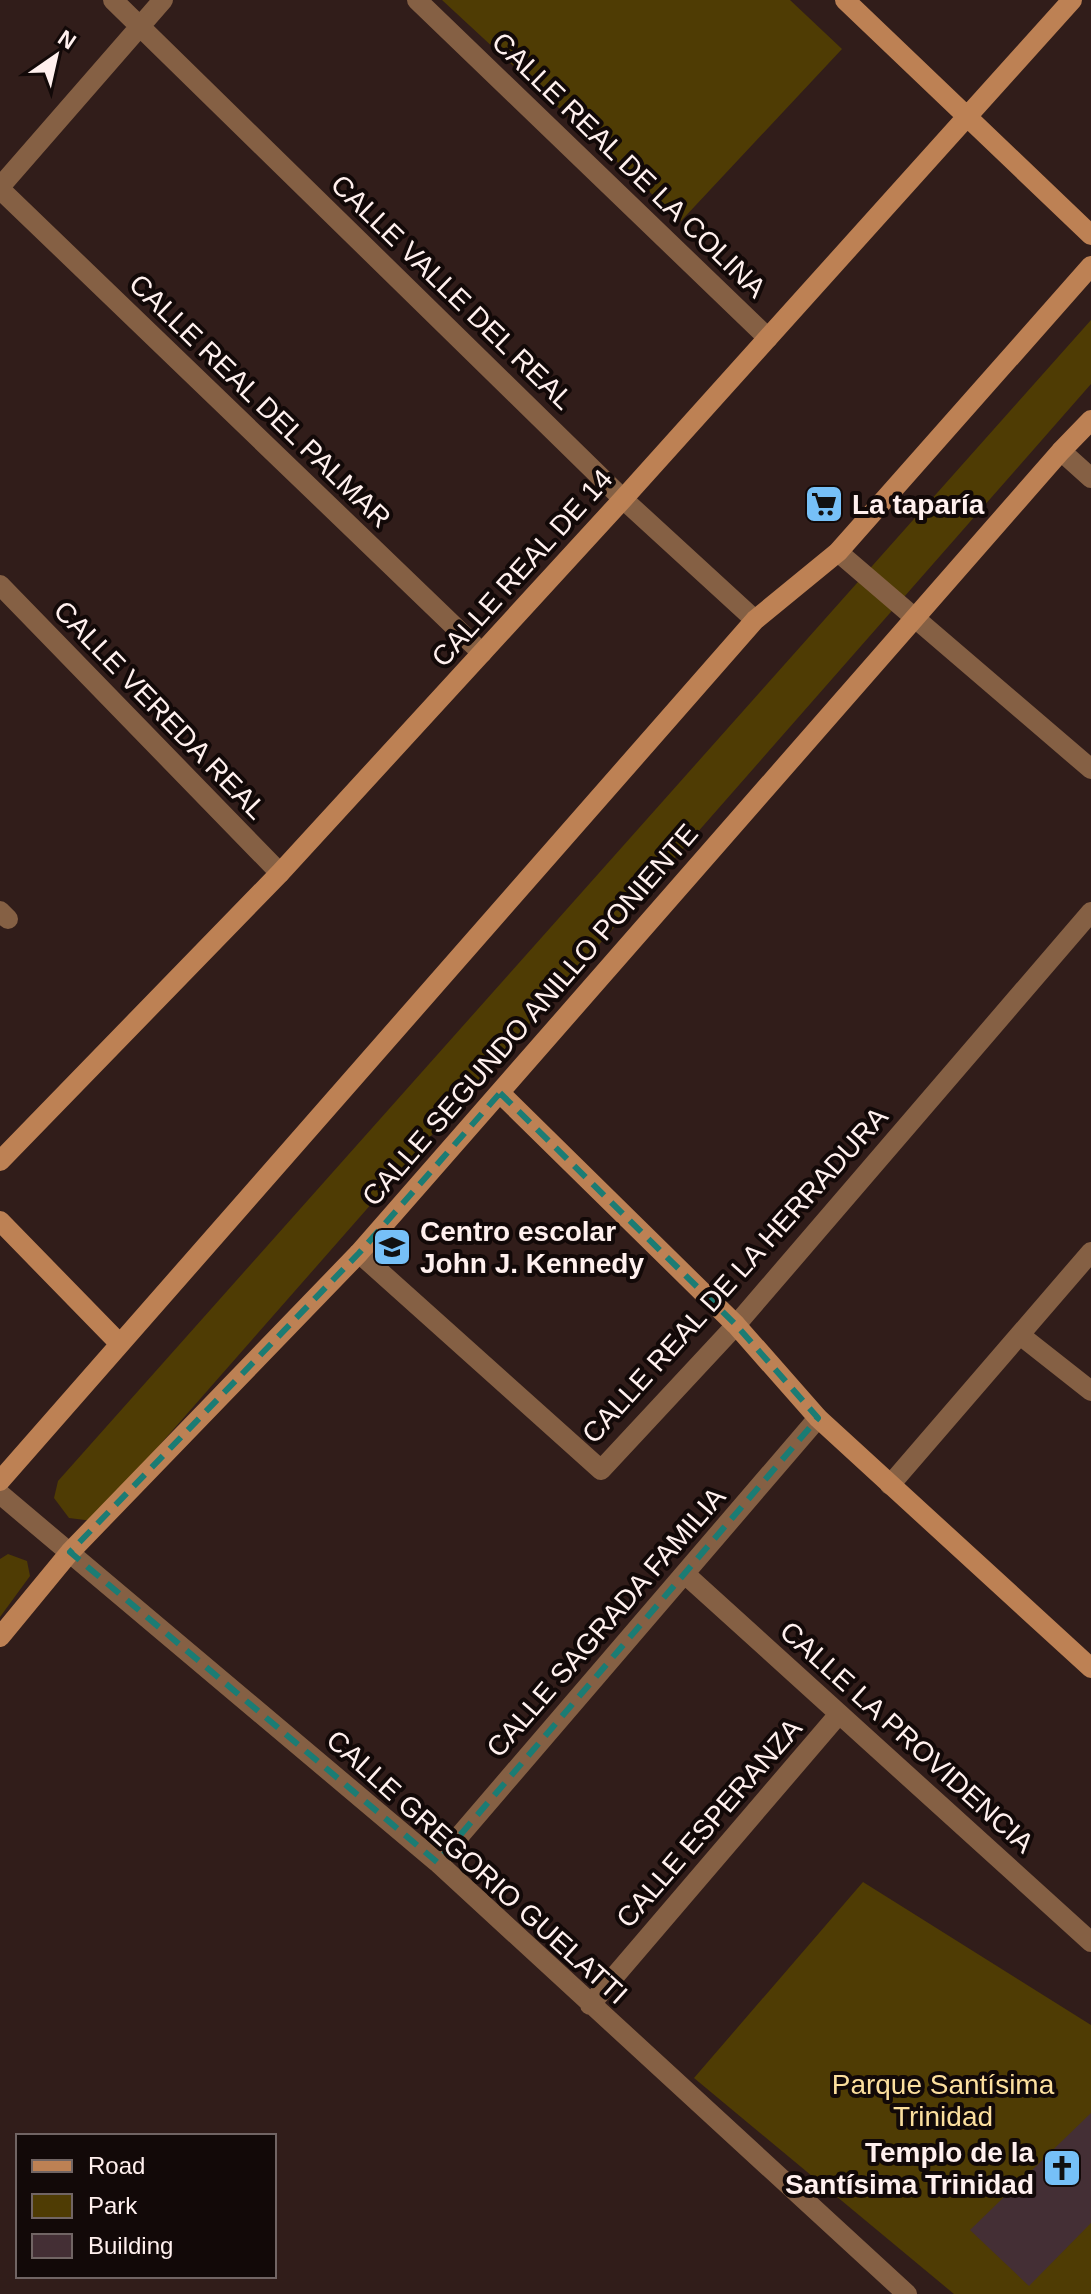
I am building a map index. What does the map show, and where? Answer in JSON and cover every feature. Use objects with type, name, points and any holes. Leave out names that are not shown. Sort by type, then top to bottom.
[{"type":"main road","points":[[845,0],[1091,235]]},
{"type":"main road","name":"CALLE REAL DE 14","points":[[0,1161],[280,873],[623,499],[1072,0]]},
{"type":"main road","points":[[0,1481],[755,620],[838,552],[1091,266]]},
{"type":"main road","name":"CALLE SEGUNDO ANILLO PONIENTE","points":[[0,1637],[70,1552],[359,1253],[1091,420]]},
{"type":"main road","points":[[500,1093],[736,1325],[818,1418],[1091,1668]]},
{"type":"main road","points":[[0,1221],[120,1344]]},
{"type":"street","name":"CALLE VALLE DEL REAL","points":[[113,0],[623,499],[755,620]]},
{"type":"street","points":[[0,188],[163,0]]},
{"type":"street","name":"CALLE REAL DE LA COLINA","points":[[417,0],[768,338]]},
{"type":"street","name":"CALLE REAL DEL PALMAR","points":[[0,188],[482,653]]},
{"type":"street","points":[[1061,451],[1091,478]]},
{"type":"street","points":[[838,552],[1091,769]]},
{"type":"street","name":"CALLE VEREDA REAL","points":[[0,585],[280,873]]},
{"type":"street","name":"CALLE REAL DE LA HERRADURA","points":[[359,1253],[601,1470],[736,1325],[1091,912]]},
{"type":"street","points":[[890,1485],[1091,1252]]},
{"type":"street","points":[[1020,1335],[1091,1391]]},
{"type":"street","name":"CALLE SAGRADA FAMILIA","points":[[437,1862],[818,1418]]},
{"type":"street","name":"CALLE GREGORIO GUELATTI","points":[[0,1494],[437,1862],[907,2294]]},
{"type":"street","name":"CALLE LA PROVIDENCIA","points":[[685,1574],[1091,1942]]},
{"type":"street","name":"CALLE ESPERANZA","points":[[590,2005],[839,1714]]},
{"type":"highlighted area","points":[[500,1093],[736,1325],[818,1418],[437,1862],[70,1552],[359,1253]]},
{"type":"green space","points":[[442,0],[790,0],[842,49],[681,221]]},
{"type":"green space","points":[[1091,320],[1091,384],[93,1521],[69,1518],[54,1498],[58,1481]]},
{"type":"green space","points":[[8,1554],[27,1561],[30,1576],[0,1617],[0,1559]]},
{"type":"green space","name":"Parque Santísima Trinidad","points":[[863,1882],[1091,2025],[1091,2294],[954,2294],[694,2078]]},
{"type":"building","name":"Templo de la Santísima Trinidad","points":[[1091,2113],[1091,2223],[1029,2286],[970,2230]]},
{"type":"place","name":"La taparía","points":[[824,504]]},
{"type":"place","name":"Centro escolar John J. Kennedy","points":[[392,1247]]},
{"type":"place","name":"Templo de la Santísima Trinidad","points":[[1062,2168]]}]
